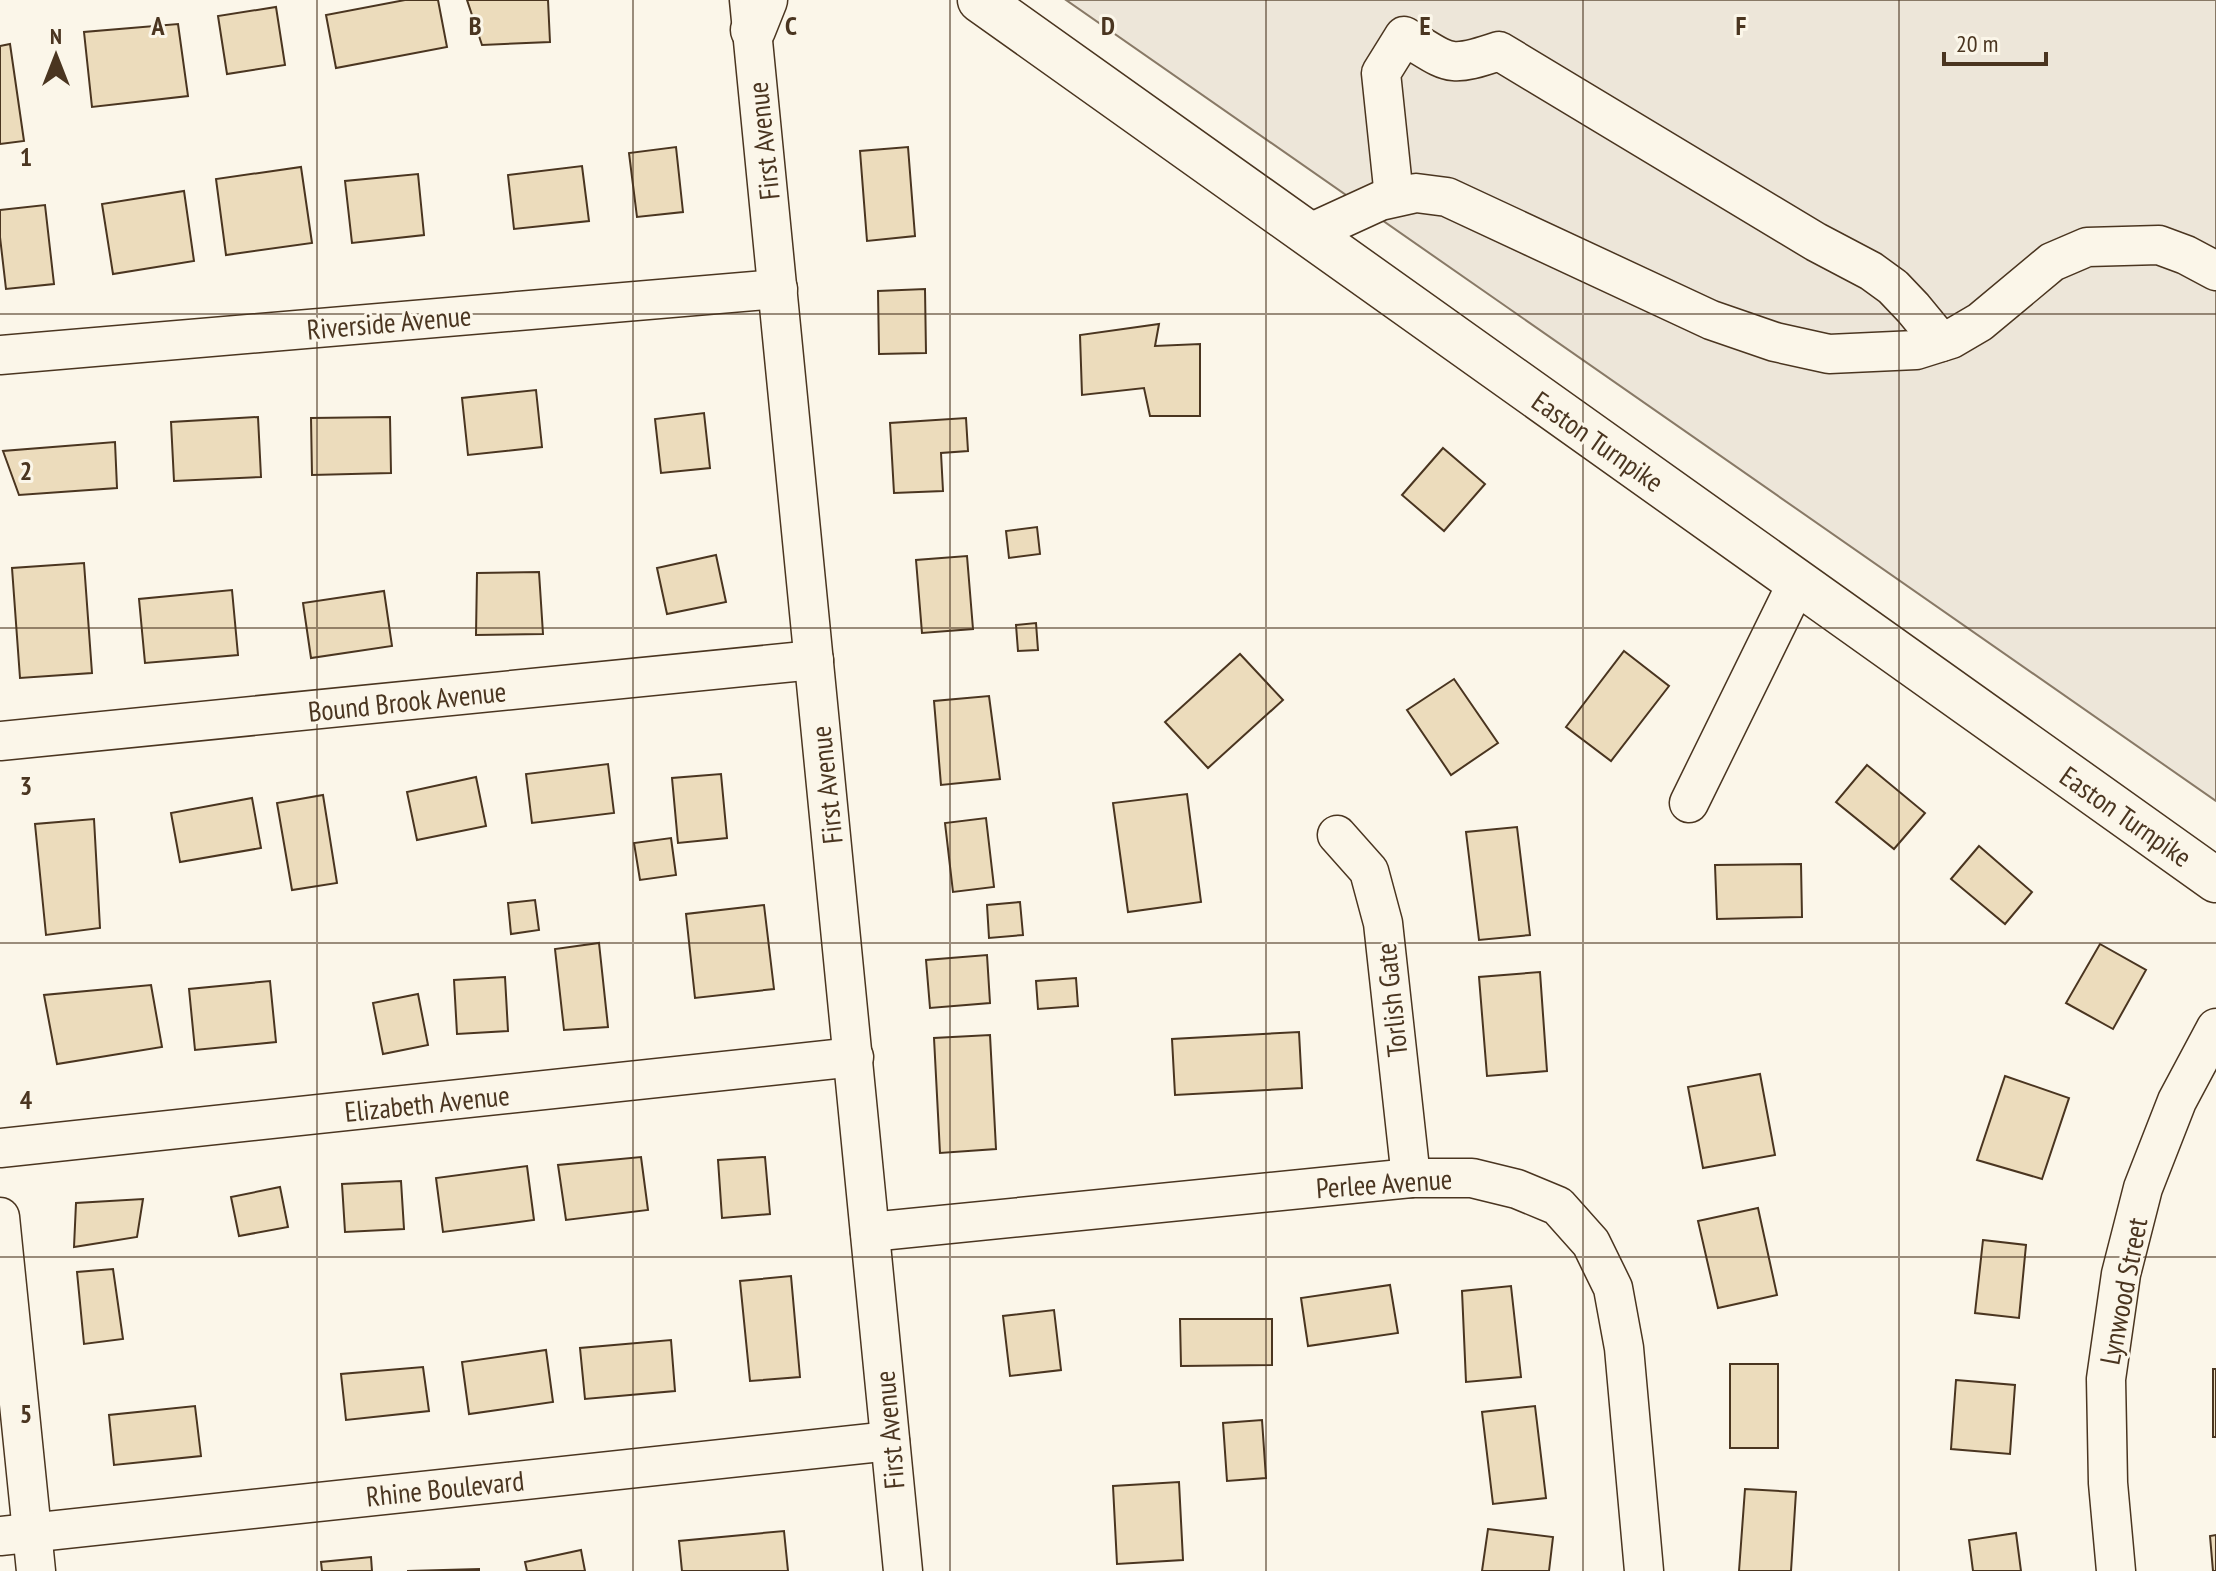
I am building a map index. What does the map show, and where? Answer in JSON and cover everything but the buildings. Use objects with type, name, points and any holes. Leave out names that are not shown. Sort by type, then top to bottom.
[{"type":"main road","name":"Easton Turnpike","points":[[980,0],[2216,880]]},
{"type":"street","name":"First Avenue","points":[[756,10],[778,289],[903,1571]]},
{"type":"street","points":[[1394,197],[1381,73],[1404,36],[1450,63],[1465,63],[1499,51],[1816,242],[1871,271],[1893,287],[1941,342]]},
{"type":"street","points":[[1308,234],[1394,197],[1416,193],[1447,197],[1711,320],[1775,342],[1829,354],[1916,350],[1951,339],[1980,322],[2052,262],[2087,247],[2159,245],[2216,271]]},
{"type":"street","name":"Riverside Avenue","points":[[0,355],[778,289]]},
{"type":"street","points":[[1689,803],[1797,583]]},
{"type":"street","name":"Bound Brook Avenue","points":[[0,741],[814,660]]},
{"type":"street","name":"Torlish Gate","points":[[1337,835],[1369,871],[1383,923],[1411,1178]]},
{"type":"street","name":"Lynwood Street","points":[[2116,1571],[2108,1483],[2106,1379],[2121,1274],[2143,1188],[2177,1101],[2216,1028]]},
{"type":"street","name":"Elizabeth Avenue","points":[[0,1148],[854,1057]]},
{"type":"street","name":"Perlee Avenue","points":[[870,1232],[1411,1178],[1472,1178],[1517,1189],[1558,1206],[1591,1243],[1613,1288],[1624,1348],[1644,1571]]},
{"type":"street","points":[[0,1217],[16,1534],[36,1571]]},
{"type":"street","name":"Rhine Boulevard","points":[[16,1534],[890,1441]]},
{"type":"shaded area","points":[[1066,0],[2216,0],[2216,801]]}]
